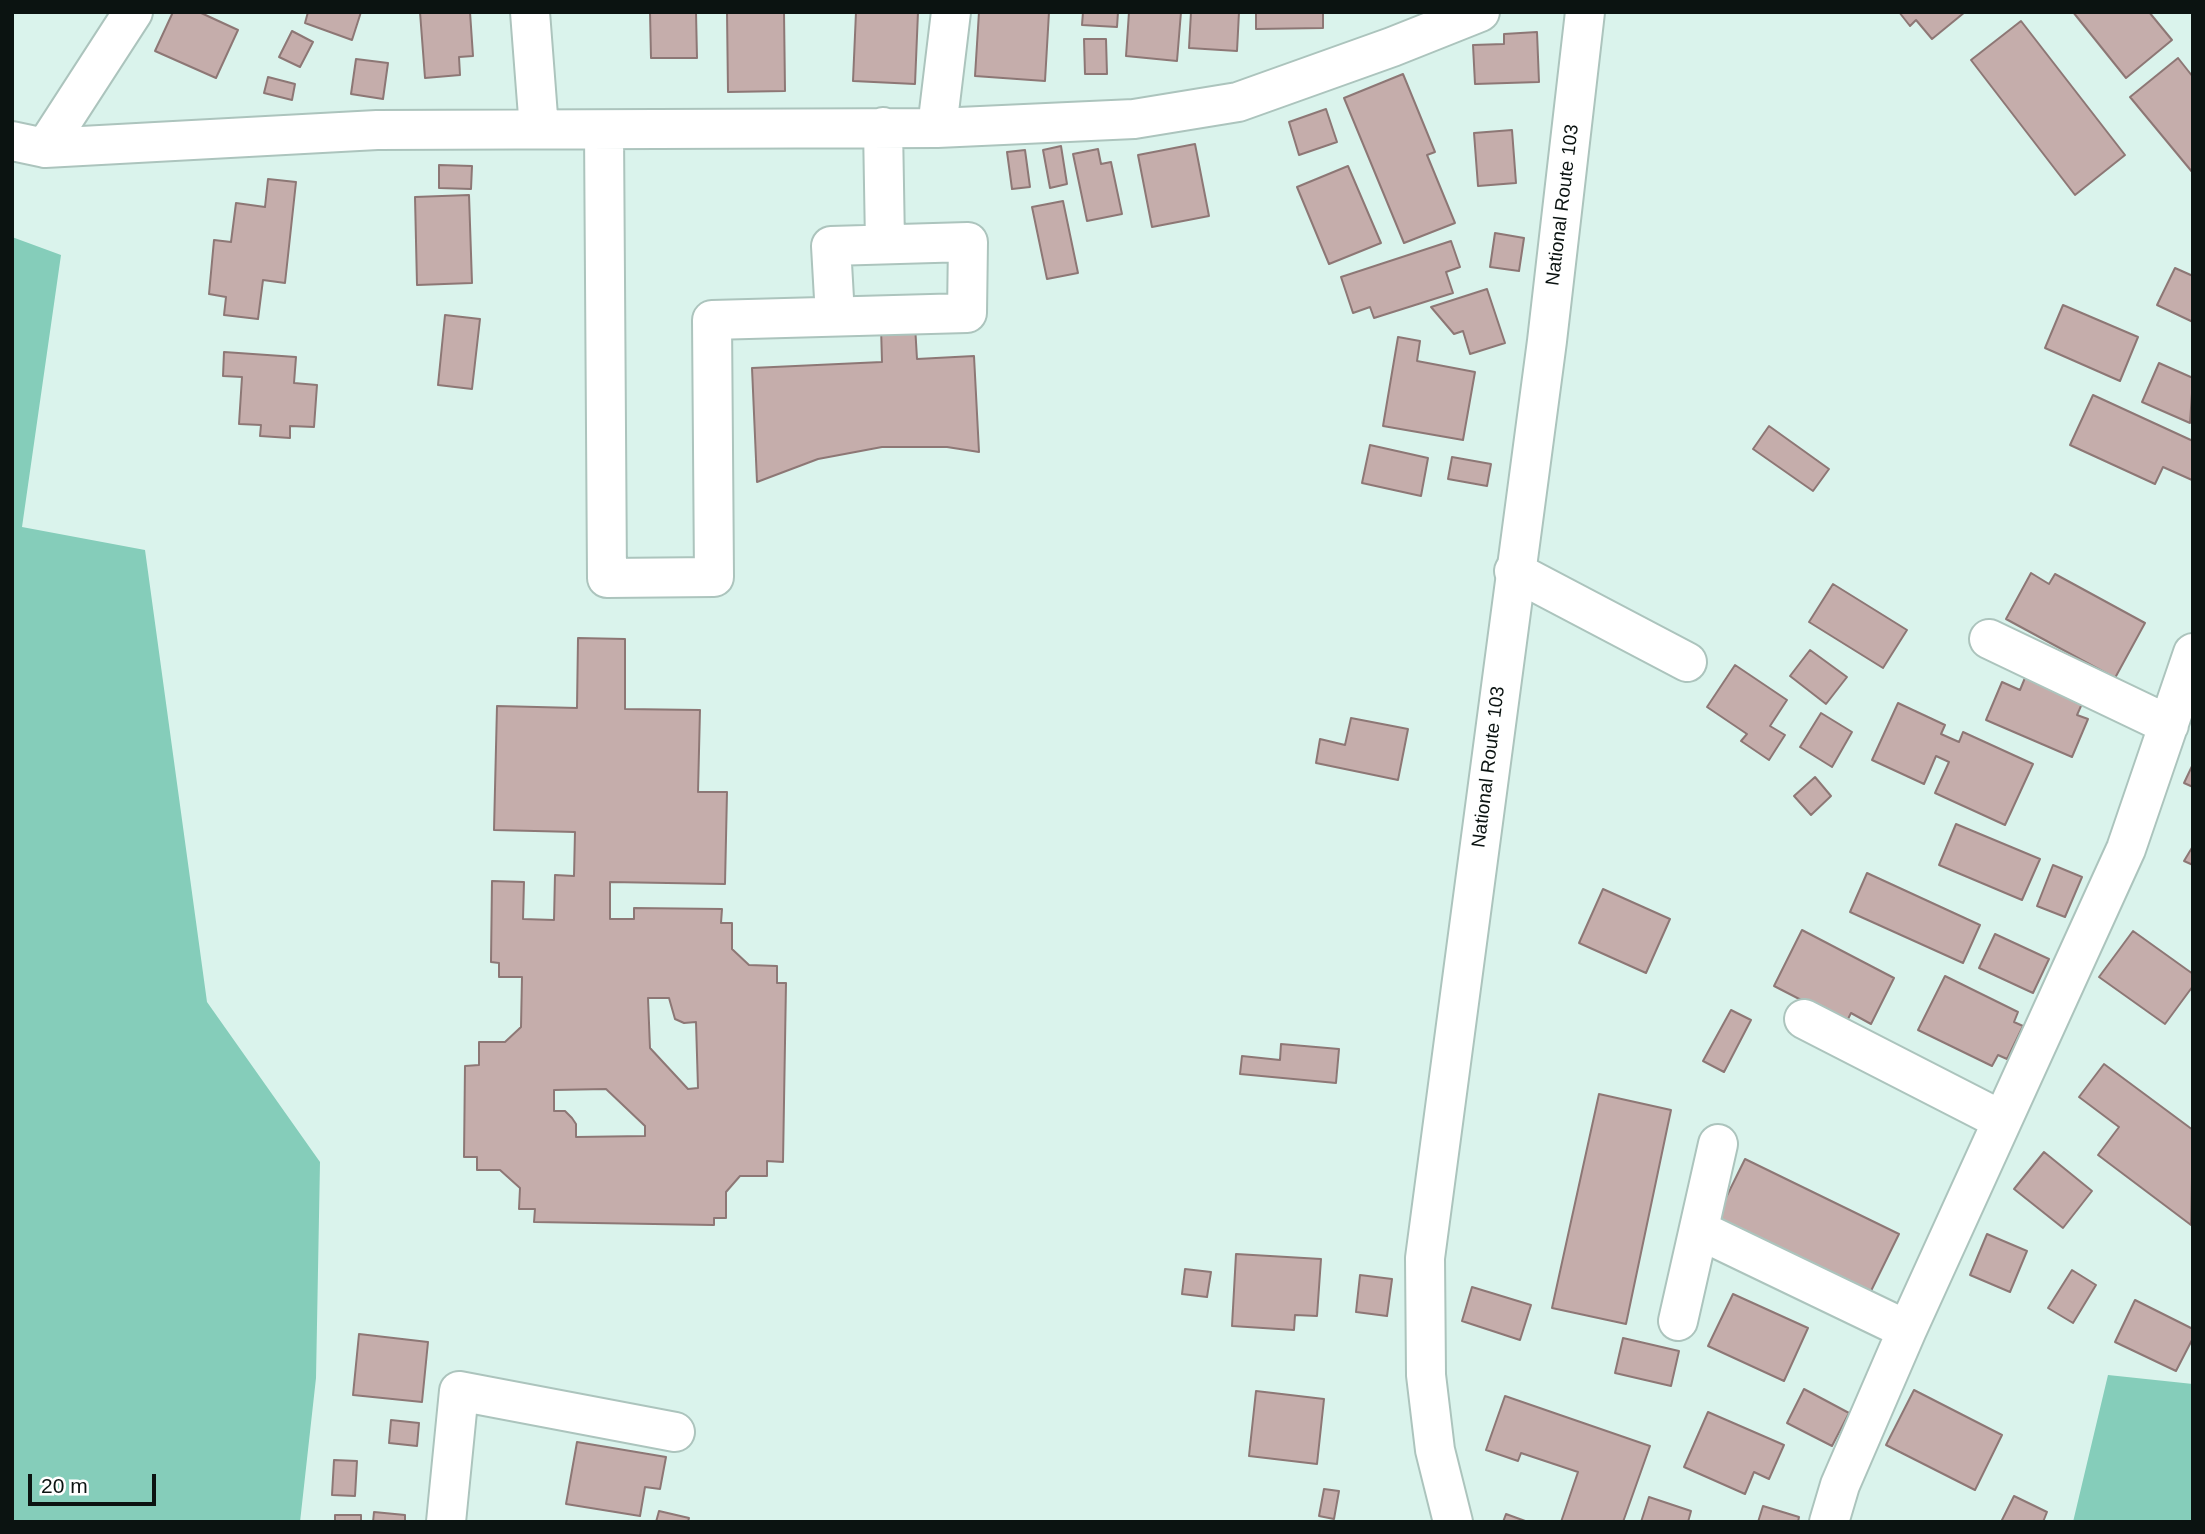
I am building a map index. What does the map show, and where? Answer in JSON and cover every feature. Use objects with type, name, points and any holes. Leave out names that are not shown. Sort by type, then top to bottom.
[{"type":"main road","points":[[29,144],[132,12]]},
{"type":"main road","points":[[530,12],[539,130]]},
{"type":"main road","points":[[937,128],[951,12]]},
{"type":"main road","points":[[29,144],[377,130],[937,128],[1134,119],[1238,102],[1392,47],[1480,12]]},
{"type":"main road","name":"National Route 103","points":[[1452,1522],[1434,1450],[1426,1375],[1425,1258],[1514,571],[1547,341],[1585,12]]},
{"type":"main road","points":[[883,127],[885,243]]},
{"type":"main road","points":[[604,130],[607,578],[713,577],[712,320],[967,313],[968,242],[831,246],[835,316]]},
{"type":"main road","points":[[1514,571],[1687,662]]},
{"type":"main road","points":[[1989,639],[2169,725]]},
{"type":"main road","points":[[1829,1522],[1840,1485],[1907,1330],[2126,849],[2193,653]]},
{"type":"main road","points":[[1804,1019],[2001,1119]]},
{"type":"main road","points":[[1678,1321],[1718,1144]]},
{"type":"main road","points":[[1699,1230],[1907,1330]]},
{"type":"main road","points":[[446,1522],[459,1391],[675,1432]]},
{"type":"green space","points":[[12,237],[61,255],[22,527],[145,550],[207,1002],[320,1162],[316,1378],[300,1522],[12,1522]]},
{"type":"green space","points":[[2108,1375],[2193,1384],[2193,1522],[2073,1522]]},
{"type":"building","points":[[173,12],[199,12],[238,30],[216,78],[155,51]]},
{"type":"building","points":[[308,12],[361,12],[352,40],[305,23]]},
{"type":"building","points":[[420,12],[470,12],[473,56],[459,57],[460,75],[425,78]]},
{"type":"building","points":[[650,12],[696,12],[697,58],[651,58]]},
{"type":"building","points":[[727,12],[784,12],[785,91],[728,92]]},
{"type":"building","points":[[856,12],[918,12],[915,84],[853,81]]},
{"type":"building","points":[[979,12],[1049,12],[1045,81],[975,76]]},
{"type":"building","points":[[1083,12],[1118,12],[1117,27],[1082,25]]},
{"type":"building","points":[[1129,12],[1181,12],[1177,61],[1126,56]]},
{"type":"building","points":[[1191,12],[1239,12],[1237,51],[1189,48]]},
{"type":"building","points":[[1256,12],[1323,12],[1323,28],[1256,29]]},
{"type":"building","points":[[1899,12],[1965,12],[1932,39],[1916,20],[1910,26]]},
{"type":"building","points":[[2073,12],[2149,12],[2172,40],[2126,78]]},
{"type":"building","points":[[2021,21],[2125,155],[2075,195],[1971,60]]},
{"type":"building","points":[[292,31],[313,42],[300,67],[279,57]]},
{"type":"building","points":[[1537,32],[1539,82],[1475,84],[1473,45],[1504,44],[1504,34]]},
{"type":"building","points":[[1084,39],[1106,39],[1107,74],[1085,74]]},
{"type":"building","points":[[2178,58],[2193,77],[2193,173],[2130,97]]},
{"type":"building","points":[[356,59],[388,63],[383,99],[351,94]]},
{"type":"building","points":[[1403,74],[1435,152],[1427,155],[1455,223],[1404,243],[1344,98]]},
{"type":"building","points":[[268,77],[295,84],[292,100],[264,93]]},
{"type":"building","points":[[1326,109],[1337,142],[1299,155],[1289,122]]},
{"type":"building","points":[[1512,130],[1516,183],[1478,186],[1474,133]]},
{"type":"building","points":[[1195,144],[1209,216],[1152,227],[1138,155]]},
{"type":"building","points":[[1061,146],[1067,184],[1050,188],[1043,150]]},
{"type":"building","points":[[1098,149],[1101,164],[1111,162],[1122,214],[1087,221],[1073,154]]},
{"type":"building","points":[[1025,150],[1030,187],[1012,189],[1007,152]]},
{"type":"building","points":[[439,165],[472,166],[471,189],[439,188]]},
{"type":"building","points":[[1348,166],[1381,243],[1329,264],[1297,187]]},
{"type":"building","points":[[268,179],[296,182],[285,283],[263,280],[258,319],[224,315],[226,297],[209,294],[214,240],[231,242],[236,203],[265,207]]},
{"type":"building","points":[[469,195],[472,283],[417,285],[415,197]]},
{"type":"building","points":[[1063,201],[1078,273],[1047,279],[1032,207]]},
{"type":"building","points":[[1495,233],[1524,238],[1519,271],[1490,267]]},
{"type":"building","points":[[1451,241],[1460,267],[1446,272],[1453,293],[1374,318],[1370,307],[1353,313],[1341,277]]},
{"type":"building","points":[[2175,268],[2193,276],[2193,322],[2157,305]]},
{"type":"building","points":[[1487,289],[1505,343],[1470,354],[1463,331],[1454,334],[1431,307]]},
{"type":"building","points":[[2063,305],[2138,337],[2120,381],[2045,348]]},
{"type":"building","points":[[445,315],[480,319],[472,389],[438,385]]},
{"type":"building","points":[[915,325],[917,359],[974,356],[979,452],[947,447],[882,447],[818,459],[757,482],[752,368],[882,362],[881,327]]},
{"type":"building","points":[[1398,337],[1420,341],[1417,361],[1475,372],[1463,440],[1383,426]]},
{"type":"building","points":[[224,352],[296,357],[294,383],[317,385],[314,427],[290,426],[290,438],[260,436],[261,425],[239,424],[242,377],[223,376]]},
{"type":"building","points":[[2159,363],[2193,378],[2190,423],[2142,402]]},
{"type":"building","points":[[2093,395],[2193,441],[2192,480],[2163,467],[2155,484],[2070,445]]},
{"type":"building","points":[[1769,426],[1829,469],[1813,491],[1753,449]]},
{"type":"building","points":[[1370,445],[1428,458],[1421,496],[1362,483]]},
{"type":"building","points":[[1452,457],[1491,464],[1487,486],[1448,479]]},
{"type":"building","points":[[2031,573],[2049,584],[2055,574],[2145,623],[2115,678],[2006,619]]},
{"type":"building","points":[[1833,584],[1907,630],[1883,668],[1809,622]]},
{"type":"building","points":[[578,638],[625,639],[625,709],[700,710],[698,792],[727,792],[725,884],[610,882],[610,919],[634,919],[634,908],[722,909],[721,923],[732,923],[732,949],[749,965],[777,966],[777,983],[786,983],[783,1162],[767,1161],[767,1176],[740,1176],[726,1192],[726,1218],[714,1218],[714,1225],[534,1222],[535,1209],[519,1209],[520,1188],[500,1170],[477,1170],[477,1157],[464,1157],[465,1066],[479,1065],[479,1042],[505,1042],[521,1027],[522,977],[499,977],[499,963],[491,962],[492,881],[524,882],[523,919],[554,920],[555,875],[574,876],[575,832],[494,830],[497,706],[577,708]],"holes":[[[648,998],[669,998],[675,1019],[684,1023],[696,1022],[698,1088],[688,1089],[650,1048]],[[606,1089],[645,1126],[645,1136],[576,1137],[576,1124],[572,1118],[565,1111],[554,1111],[554,1090]]]},
{"type":"building","points":[[1810,650],[1847,677],[1826,704],[1790,676]]},
{"type":"building","points":[[1735,665],[1787,700],[1770,726],[1785,735],[1769,760],[1741,741],[1747,734],[1707,707]]},
{"type":"building","points":[[2027,673],[2085,697],[2077,715],[2088,719],[2072,757],[1986,720],[2002,682],[2020,690]]},
{"type":"building","points":[[1898,703],[1945,725],[1941,734],[1959,742],[1963,732],[2033,764],[2005,825],[1935,793],[1949,762],[1936,756],[1924,784],[1872,760]]},
{"type":"building","points":[[1821,713],[1852,732],[1832,767],[1800,747]]},
{"type":"building","points":[[1351,718],[1408,729],[1398,780],[1316,763],[1320,739],[1345,745]]},
{"type":"building","points":[[2193,764],[2193,787],[2184,783]]},
{"type":"building","points":[[1815,777],[1831,796],[1811,815],[1794,796]]},
{"type":"building","points":[[1956,824],[2040,859],[2022,900],[1939,865]]},
{"type":"building","points":[[2193,846],[2193,865],[2184,861]]},
{"type":"building","points":[[2053,865],[2082,877],[2065,917],[2037,906]]},
{"type":"building","points":[[1867,873],[1980,925],[1963,963],[1850,912]]},
{"type":"building","points":[[1603,889],[1670,919],[1646,973],[1579,943]]},
{"type":"building","points":[[1802,930],[1894,978],[1871,1024],[1851,1013],[1846,1023],[1774,986]]},
{"type":"building","points":[[2133,931],[2193,974],[2193,986],[2165,1024],[2099,977]]},
{"type":"building","points":[[1995,934],[2049,959],[2033,993],[1979,968]]},
{"type":"building","points":[[1945,976],[2018,1012],[2014,1022],[2023,1026],[2007,1059],[1998,1055],[1992,1066],[1918,1030]]},
{"type":"building","points":[[1731,1010],[1751,1020],[1724,1072],[1703,1061]]},
{"type":"building","points":[[1281,1044],[1339,1049],[1336,1083],[1240,1074],[1242,1056],[1280,1060]]},
{"type":"building","points":[[2104,1064],[2193,1130],[2191,1225],[2098,1155],[2119,1127],[2079,1097]]},
{"type":"building","points":[[1599,1094],[1671,1110],[1626,1324],[1552,1308]]},
{"type":"building","points":[[2044,1152],[2092,1191],[2063,1228],[2014,1189]]},
{"type":"building","points":[[1745,1159],[1899,1234],[1869,1295],[1715,1220]]},
{"type":"building","points":[[1987,1234],[2027,1251],[2010,1292],[1970,1275]]},
{"type":"building","points":[[1236,1254],[1321,1259],[1317,1316],[1295,1315],[1294,1330],[1232,1326]]},
{"type":"building","points":[[1185,1269],[1211,1272],[1207,1297],[1182,1294]]},
{"type":"building","points":[[2072,1270],[2096,1285],[2073,1323],[2048,1308]]},
{"type":"building","points":[[1360,1275],[1392,1279],[1387,1316],[1356,1312]]},
{"type":"building","points":[[1472,1287],[1531,1305],[1520,1340],[1462,1321]]},
{"type":"building","points":[[1733,1294],[1808,1328],[1784,1381],[1708,1346]]},
{"type":"building","points":[[2135,1300],[2193,1329],[2193,1338],[2176,1371],[2115,1342]]},
{"type":"building","points":[[359,1334],[428,1342],[422,1402],[353,1395]]},
{"type":"building","points":[[1623,1338],[1679,1351],[1671,1386],[1615,1373]]},
{"type":"building","points":[[1804,1389],[1849,1413],[1832,1446],[1787,1423]]},
{"type":"building","points":[[1914,1390],[2002,1435],[1975,1490],[1886,1445]]},
{"type":"building","points":[[1256,1391],[1324,1399],[1317,1464],[1249,1456]]},
{"type":"building","points":[[1505,1396],[1650,1446],[1623,1522],[1561,1522],[1578,1472],[1521,1453],[1518,1461],[1486,1450]]},
{"type":"building","points":[[1708,1412],[1784,1445],[1769,1479],[1754,1472],[1745,1494],[1684,1467]]},
{"type":"building","points":[[391,1420],[419,1423],[417,1446],[389,1443]]},
{"type":"building","points":[[577,1442],[666,1457],[660,1489],[645,1487],[640,1516],[566,1504]]},
{"type":"building","points":[[334,1460],[357,1461],[355,1496],[332,1495]]},
{"type":"building","points":[[1324,1489],[1339,1491],[1334,1519],[1319,1516]]},
{"type":"building","points":[[2014,1496],[2047,1512],[2043,1522],[2001,1522]]},
{"type":"building","points":[[1649,1497],[1691,1511],[1688,1522],[1641,1522]]},
{"type":"building","points":[[1763,1506],[1799,1517],[1798,1522],[1758,1522]]},
{"type":"building","points":[[659,1511],[689,1518],[688,1522],[656,1522]]},
{"type":"building","points":[[374,1512],[405,1515],[405,1522],[373,1522]]},
{"type":"building","points":[[1506,1514],[1528,1522],[1503,1522]]},
{"type":"building","points":[[335,1515],[361,1515],[361,1522],[335,1522]]}]
